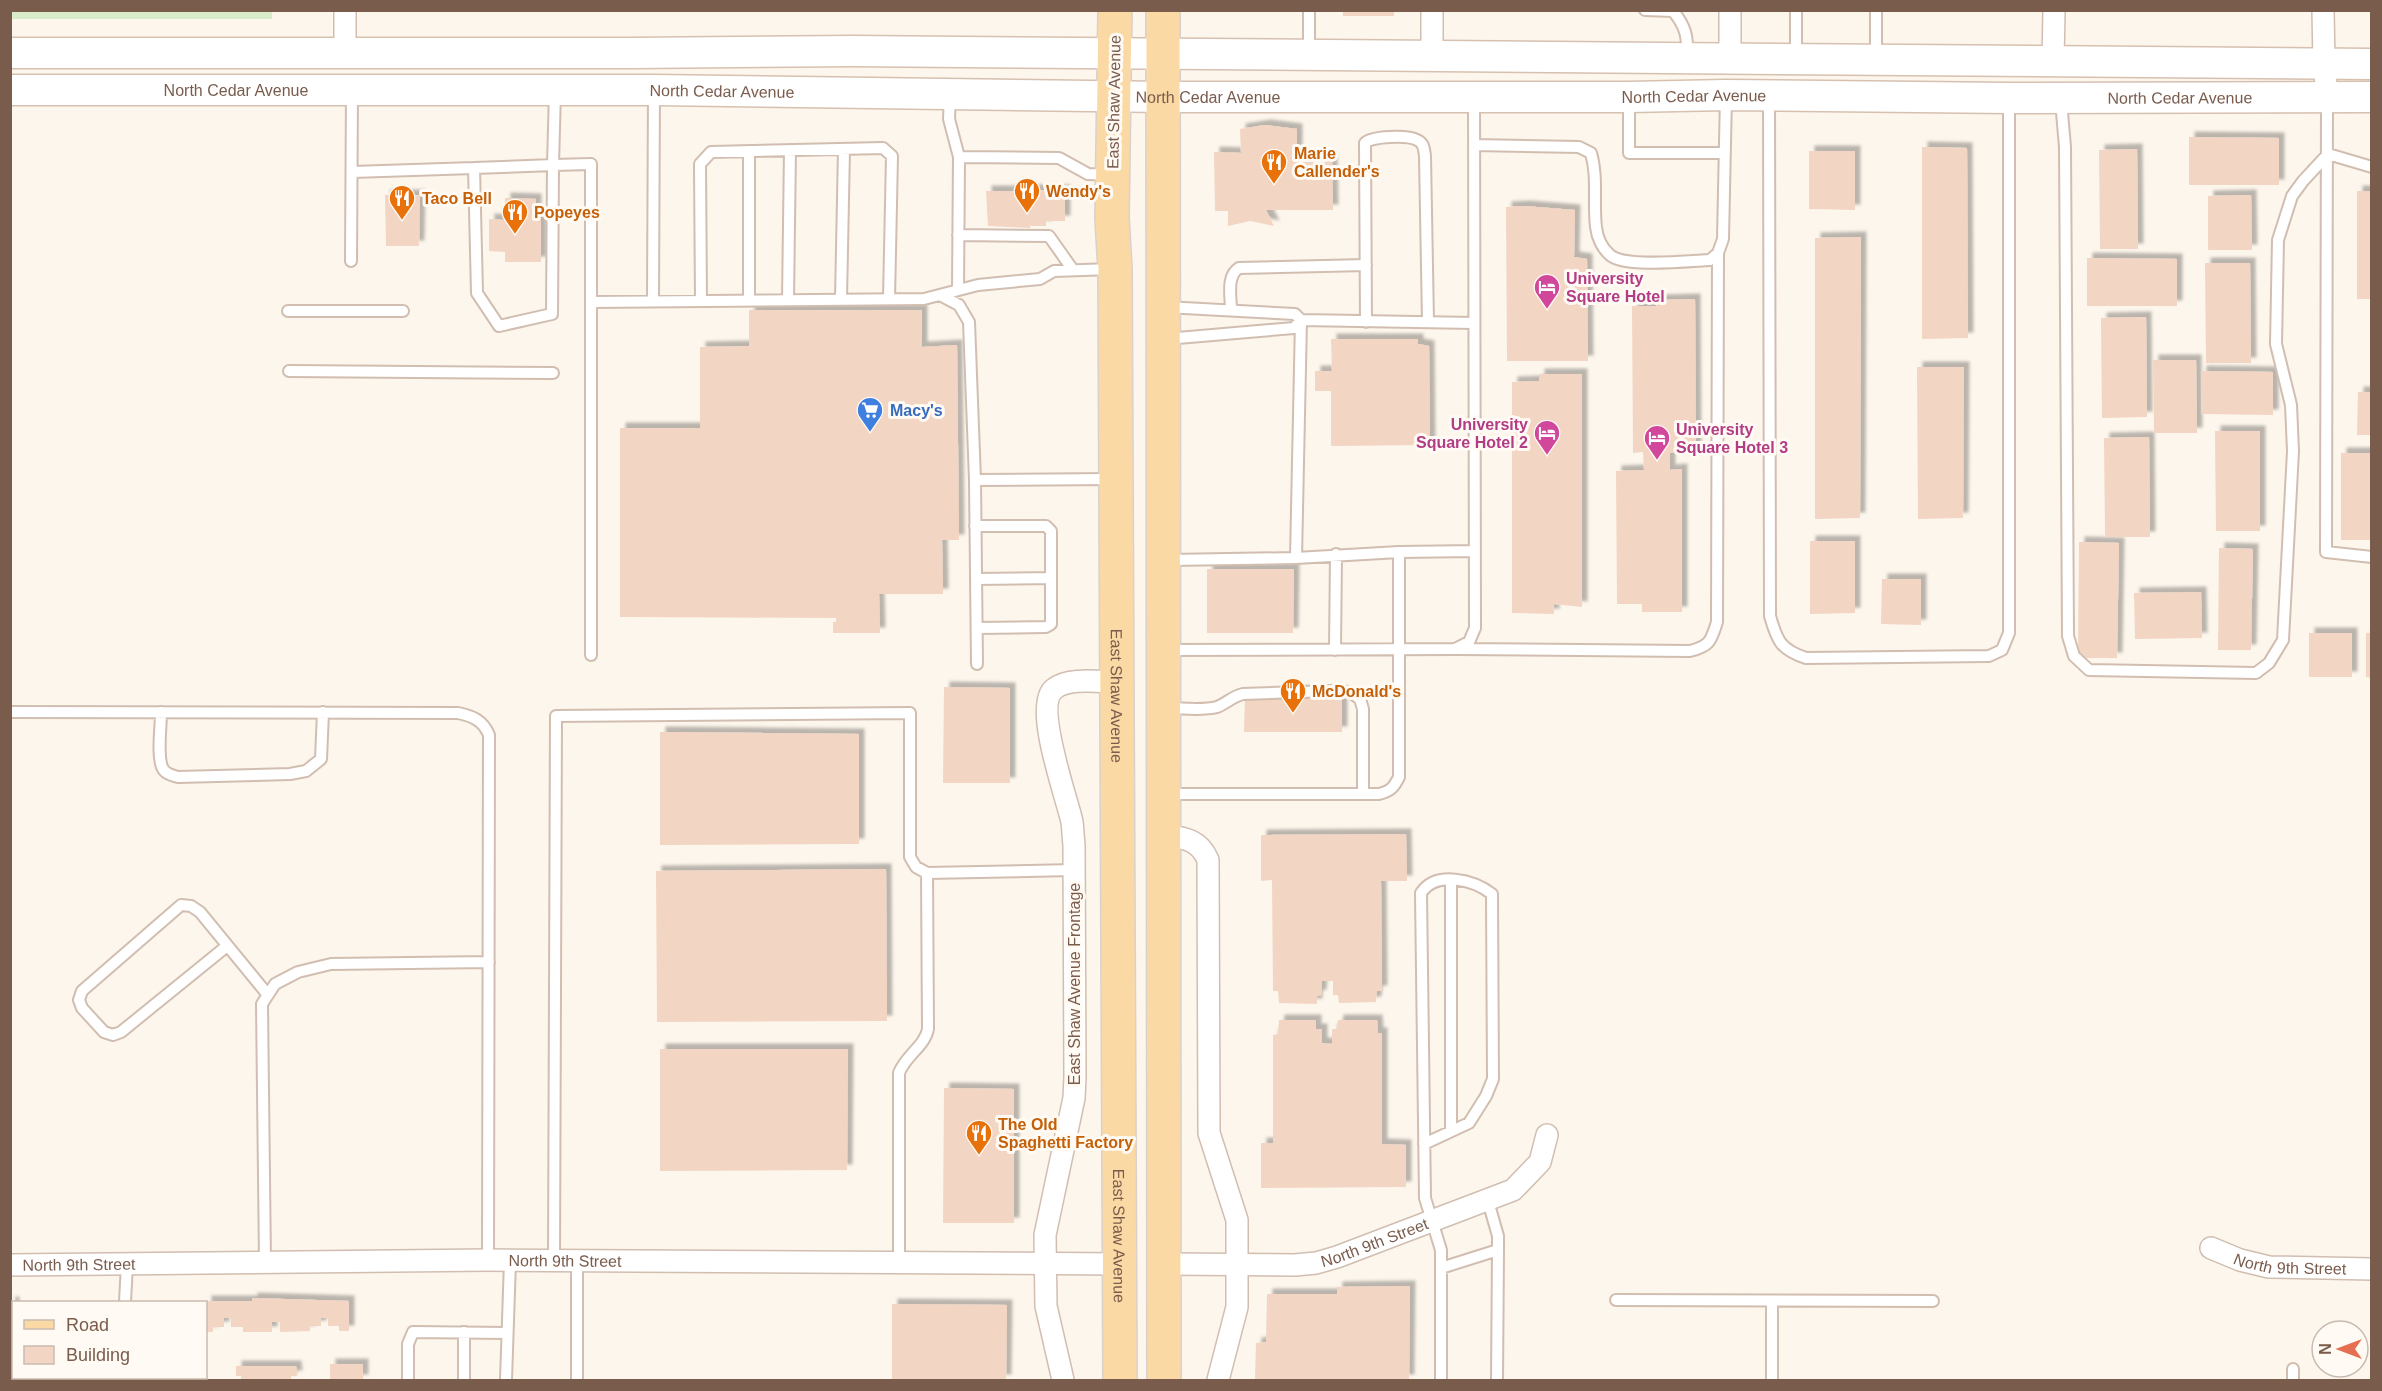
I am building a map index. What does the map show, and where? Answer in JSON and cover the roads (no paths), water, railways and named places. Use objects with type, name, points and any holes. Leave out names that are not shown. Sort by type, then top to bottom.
[{"type":"main road","name":"East Shaw Avenue","points":[[1115,10],[1113,175],[1120,1380]]},
{"type":"main road","points":[[1163,10],[1164,1380]]},
{"type":"main road","points":[[10,52],[853,51],[2372,64]]},
{"type":"main road","points":[[654,90],[659,81],[672,72],[777,71],[853,51]]},
{"type":"main road","points":[[555,91],[579,72],[612,71],[621,68],[629,61],[633,53]]},
{"type":"main road","points":[[1474,97],[1475,88],[1493,75],[1558,73],[1675,58]]},
{"type":"main road","points":[[1629,97],[1653,77],[1714,76],[1720,72],[1730,58]]},
{"type":"main road","points":[[1726,95],[1741,78],[1751,74],[1781,73],[1796,58]]},
{"type":"main road","name":"North Cedar Avenue","points":[[10,90],[654,90],[1164,97],[1726,95],[2009,98],[2372,97]]},
{"type":"main road","points":[[1117,870],[1140,961],[1141,1237],[1151,1257],[1164,1264]]},
{"type":"main road","points":[[1121,1264],[1131,1268],[1142,1282],[1143,1380]]},
{"type":"street","points":[[345,10],[345,53]]},
{"type":"street","points":[[1432,10],[1432,56]]},
{"type":"street","points":[[1730,10],[1730,58]]},
{"type":"street","points":[[2053,60],[2054,10]]},
{"type":"street","points":[[2324,10],[2324,63],[2327,96]]},
{"type":"street","name":"East Shaw Avenue Frontage","points":[[1063,1380],[1048,1320],[1046,1264],[1047,1222],[1074,1087],[1074,870],[1072,822],[1049,736],[1048,700],[1050,694],[1061,685],[1117,682]]},
{"type":"street","points":[[1162,835],[1188,838],[1198,844],[1208,860],[1209,1133],[1237,1220],[1237,1307],[1218,1380]]},
{"type":"street","name":"North 9th Street","points":[[1164,1264],[1295,1265],[1316,1263],[1513,1190],[1540,1162],[1547,1135]]},
{"type":"street","name":"North 9th Street","points":[[2211,1248],[2240,1260],[2269,1267],[2372,1269]]},
{"type":"street","name":"North 9th Street","points":[[10,1265],[488,1260],[1121,1264]]},
{"type":"lane","points":[[1309,10],[1309,55]]},
{"type":"lane","points":[[1645,10],[1673,11],[1683,23],[1687,36],[1675,58]]},
{"type":"lane","points":[[1796,10],[1796,58]]},
{"type":"lane","points":[[1876,10],[1876,59]]},
{"type":"lane","points":[[653,301],[654,90]]},
{"type":"lane","points":[[351,261],[352,91]]},
{"type":"lane","points":[[474,168],[477,293],[499,326],[552,314],[555,91]]},
{"type":"lane","points":[[950,95],[949,119],[959,157],[958,290]]},
{"type":"lane","points":[[1164,650],[1690,651],[1705,647],[1712,639],[1717,622],[1718,253],[1723,239],[1726,95]]},
{"type":"lane","points":[[2327,96],[2326,552],[2372,557]]},
{"type":"lane","points":[[1455,649],[1469,642],[1475,628],[1474,97]]},
{"type":"lane","points":[[1629,97],[1629,153],[1725,153]]},
{"type":"lane","points":[[1769,97],[1770,616],[1776,638],[1790,653],[1806,658],[1989,656],[2002,650],[2009,633],[2009,98]]},
{"type":"lane","points":[[2061,98],[2065,147],[2068,636],[2074,656],[2089,670],[2256,672],[2269,663],[2283,640],[2294,451],[2291,405],[2276,344],[2278,240],[2292,196],[2328,154]]},
{"type":"lane","points":[[1366,322],[1365,143],[1368,139],[1377,138],[1411,138],[1419,140],[1424,147],[1425,156],[1428,322]]},
{"type":"lane","points":[[1474,145],[1579,147],[1591,153],[1594,165],[1596,227],[1600,242],[1610,256],[1625,263],[1710,260],[1718,253]]},
{"type":"lane","points":[[701,301],[700,164],[711,152],[883,148],[892,156],[889,299]]},
{"type":"lane","points":[[841,299],[844,149]]},
{"type":"lane","points":[[788,300],[790,150]]},
{"type":"lane","points":[[749,151],[749,300]]},
{"type":"lane","points":[[2328,154],[2372,167]]},
{"type":"lane","points":[[959,157],[1059,158],[1088,174],[1113,175]]},
{"type":"lane","points":[[352,172],[591,164],[591,655]]},
{"type":"lane","points":[[958,235],[1049,236],[1073,270]]},
{"type":"lane","points":[[1232,310],[1231,277],[1233,271],[1239,268],[1366,265]]},
{"type":"lane","points":[[591,302],[924,299],[978,285],[1040,279],[1054,271],[1115,269]]},
{"type":"lane","points":[[940,295],[959,305],[969,322],[975,480],[977,664]]},
{"type":"lane","points":[[1164,307],[1295,314],[1301,320],[1474,323]]},
{"type":"lane","points":[[288,311],[403,311]]},
{"type":"lane","points":[[1163,340],[1294,328],[1301,320]]},
{"type":"lane","points":[[1296,558],[1301,320]]},
{"type":"lane","points":[[289,371],[553,373]]},
{"type":"lane","points":[[975,480],[1116,478]]},
{"type":"lane","points":[[975,526],[1046,526],[1051,531],[1051,624],[1046,627],[976,628]]},
{"type":"lane","points":[[1164,561],[1475,551]]},
{"type":"lane","points":[[1162,794],[1363,794],[1388,792],[1395,786],[1399,777],[1399,552]]},
{"type":"lane","points":[[1335,650],[1336,555]]},
{"type":"lane","points":[[976,579],[1051,578]]},
{"type":"lane","points":[[1164,708],[1210,708],[1243,694],[1331,691],[1350,693],[1360,699],[1363,708],[1363,794]]},
{"type":"lane","points":[[10,712],[458,713],[472,716],[487,728],[489,735],[488,1260]]},
{"type":"lane","points":[[161,712],[162,768],[168,774],[178,777],[290,774],[306,771],[321,759],[323,712]]},
{"type":"lane","points":[[554,1261],[556,716],[909,713],[910,857],[916,867],[927,873],[1074,870]]},
{"type":"lane","points":[[899,1263],[899,1079],[901,1067],[924,1041],[928,1029],[927,873]]},
{"type":"lane","points":[[1424,1144],[1469,1123],[1486,1096],[1493,1079],[1492,894],[1472,883],[1439,879],[1426,885],[1421,893],[1424,1144],[1425,1198],[1441,1250],[1441,1380]]},
{"type":"lane","points":[[1451,881],[1451,1131]]},
{"type":"lane","points":[[227,946],[121,1032],[113,1035],[104,1032],[82,1008],[79,1000],[82,991],[181,905],[191,906],[200,912],[268,995]]},
{"type":"lane","points":[[265,1263],[262,1004],[275,984],[298,972],[331,964],[489,962]]},
{"type":"lane","points":[[1488,1201],[1498,1236],[1497,1380]]},
{"type":"lane","points":[[1441,1268],[1498,1250]]},
{"type":"lane","points":[[506,1380],[510,1261]]},
{"type":"lane","points":[[577,1261],[578,1380]]},
{"type":"lane","points":[[125,1301],[127,1264]]},
{"type":"lane","points":[[1616,1300],[1933,1301]]},
{"type":"lane","points":[[1772,1301],[1772,1380]]},
{"type":"lane","points":[[408,1380],[408,1344],[413,1332],[507,1333]]},
{"type":"lane","points":[[464,1332],[464,1380]]},
{"type":"place","name":"Marie Callender's","points":[[1274,185]]},
{"type":"place","name":"Wendy's","points":[[1027,214]]},
{"type":"place","name":"Taco Bell","points":[[402,221]]},
{"type":"place","name":"Popeyes","points":[[515,235]]},
{"type":"place","name":"University Square Hotel","points":[[1547,310]]},
{"type":"place","name":"Macy's","points":[[870,433]]},
{"type":"place","name":"University Square Hotel 2","points":[[1547,456]]},
{"type":"place","name":"University Square Hotel 3","points":[[1657,461]]},
{"type":"place","name":"McDonald's","points":[[1293,714]]},
{"type":"place","name":"The Old Spaghetti Factory","points":[[979,1156]]}]
